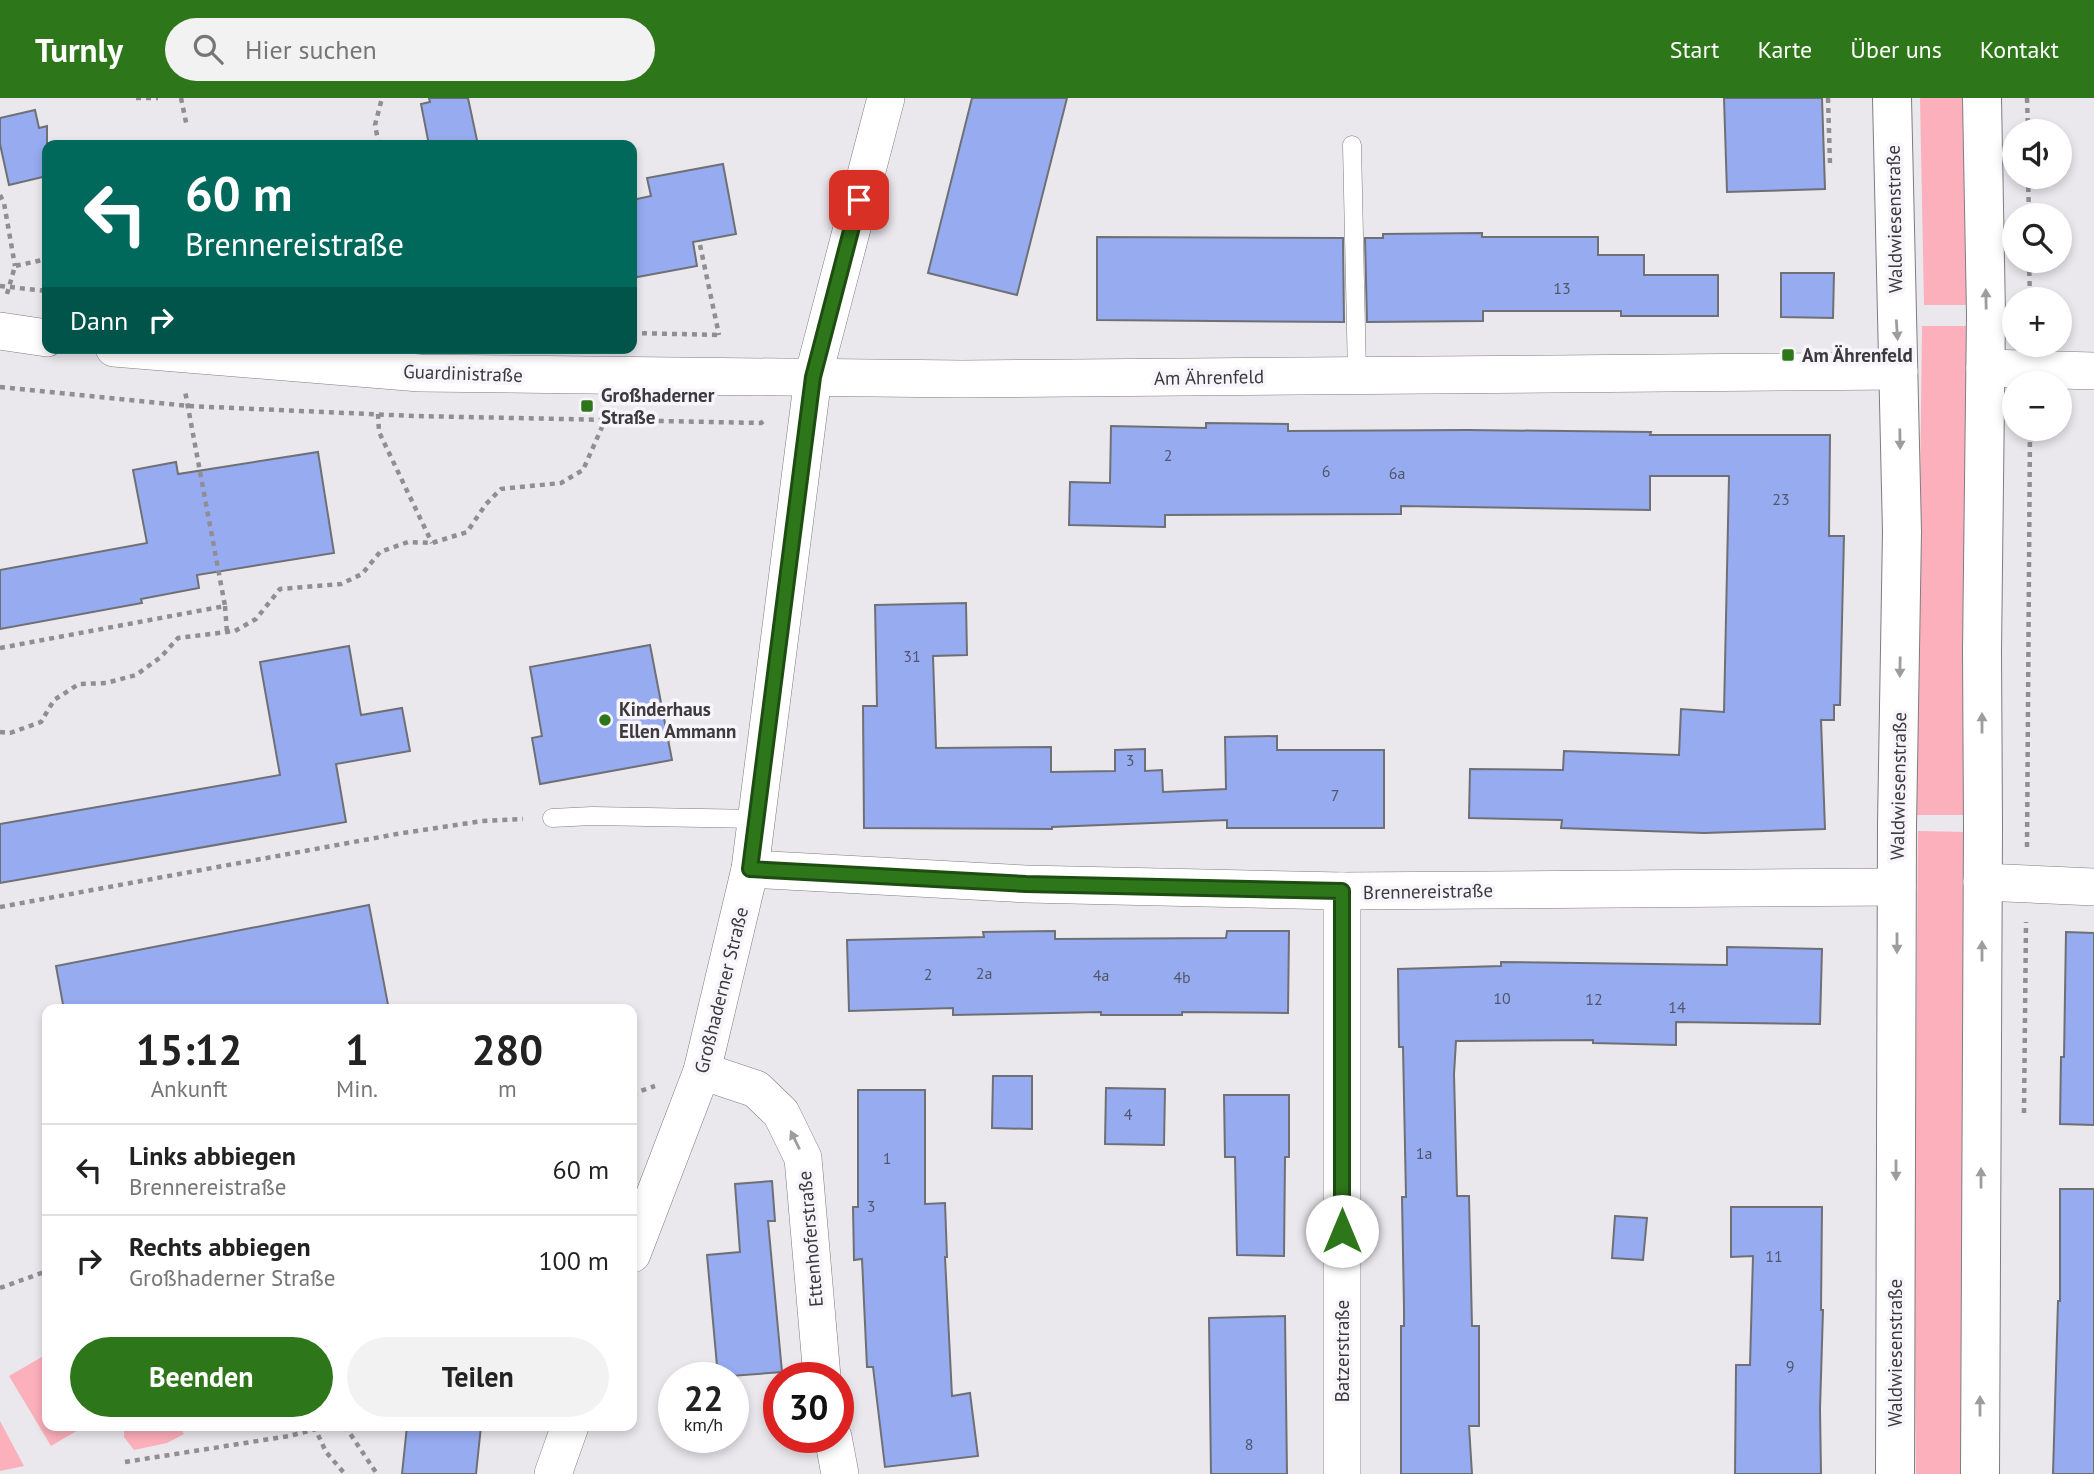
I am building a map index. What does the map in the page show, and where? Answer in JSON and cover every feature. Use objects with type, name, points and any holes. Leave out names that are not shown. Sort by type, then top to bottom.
[{"type":"main road","name":"Waldwiesenstraße","points":[[1892,98],[1902,532],[1895,1474]]},
{"type":"main road","points":[[1980,1474],[1985,368],[1982,98]]},
{"type":"street","name":"Großhaderner Straße","points":[[637,1241],[702,1071],[750,869],[813,377],[886,98]]},
{"type":"street","points":[[3,314],[42,335]]},
{"type":"street","name":"Guardinistraße","points":[[180,354],[420,373],[813,377]]},
{"type":"street","points":[[1985,368],[2094,371]]},
{"type":"street","name":"Am Ährenfeld","points":[[813,377],[962,379],[1899,371]]},
{"type":"street","name":"Brennereistraße","points":[[750,869],[1026,884],[1342,891],[1898,887]]},
{"type":"street","points":[[1982,882],[2094,887]]},
{"type":"street","name":"Batzerstraße","points":[[1342,891],[1342,1474]]},
{"type":"street","name":"Ettenhoferstraße","points":[[702,1071],[756,1089],[782,1113],[803,1158],[821,1362]]},
{"type":"street","points":[[553,1474],[568,1431]]},
{"type":"street","points":[[836,1453],[840,1474]]},
{"type":"lane","points":[[1352,145],[1357,376]]},
{"type":"lane","points":[[552,818],[758,819]]},
{"type":"path","points":[[136,98],[158,98]]},
{"type":"path","points":[[181,98],[187,127]]},
{"type":"path","points":[[378,140],[375,125],[382,98]]},
{"type":"path","points":[[1828,98],[1830,165]]},
{"type":"path","points":[[2027,98],[2028,119]]},
{"type":"path","points":[[0,195],[4,203],[15,266],[3,314]]},
{"type":"path","points":[[699,245],[719,335]]},
{"type":"path","points":[[15,266],[42,260]]},
{"type":"path","points":[[0,286],[42,290]]},
{"type":"path","points":[[180,354],[225,606],[227,632]]},
{"type":"path","points":[[0,733],[10,733],[41,722],[54,700],[79,684],[106,683],[136,675],[161,657],[178,638],[235,631],[256,620],[280,589],[341,584],[362,574],[380,552],[408,542],[432,542],[467,532],[486,504],[501,489],[561,483],[583,470],[606,419],[609,375]]},
{"type":"path","points":[[379,414],[379,432],[432,542]]},
{"type":"path","points":[[2024,1116],[2030,441]]},
{"type":"path","points":[[0,648],[225,606]]},
{"type":"path","points":[[0,907],[397,834],[482,821],[552,818]]},
{"type":"path","points":[[0,1287],[42,1273]]},
{"type":"path","points":[[125,1462],[289,1436],[305,1431]]},
{"type":"path","points":[[316,1431],[326,1452],[345,1474]]},
{"type":"path","points":[[348,1431],[377,1474]]},
{"type":"shaded area","points":[[1920,98],[1966,98],[1969,305],[1924,305]]},
{"type":"shaded area","points":[[1922,326],[1967,326],[1966,815],[1916,815]]},
{"type":"shaded area","points":[[1918,831],[1967,832],[1961,1474],[1916,1474],[1914,1271]]},
{"type":"shaded area","points":[[42,1357],[42,1431],[9,1376]]},
{"type":"shaded area","points":[[0,1421],[24,1466],[0,1471]]},
{"type":"shaded area","points":[[42,1431],[76,1431],[51,1446]]},
{"type":"shaded area","points":[[124,1431],[182,1431],[184,1434],[167,1443],[134,1450],[124,1437]]},
{"type":"building","points":[[429,98],[468,98],[477,140],[428,140],[421,104],[430,102]]},
{"type":"building","points":[[972,98],[1067,98],[1017,295],[928,273]]},
{"type":"building","points":[[1724,98],[1822,98],[1825,189],[1727,192]]},
{"type":"building","points":[[35,110],[39,128],[47,126],[47,140],[42,140],[42,177],[9,185],[0,144],[0,118]]},
{"type":"building","points":[[723,164],[736,234],[693,242],[697,266],[637,277],[637,199],[651,196],[647,178]]},
{"type":"building","points":[[1482,233],[1482,237],[1598,237],[1598,255],[1644,255],[1644,275],[1718,275],[1718,316],[1621,316],[1621,311],[1483,311],[1483,321],[1367,322],[1365,238],[1383,238],[1383,234]]},
{"type":"building","points":[[1097,237],[1343,238],[1344,322],[1097,320]]},
{"type":"building","points":[[1781,273],[1834,273],[1833,318],[1781,317]]},
{"type":"building","points":[[1206,423],[1288,424],[1288,431],[1468,430],[1651,432],[1650,435],[1830,435],[1829,536],[1844,536],[1840,705],[1834,705],[1834,720],[1821,720],[1825,829],[1704,833],[1561,828],[1562,820],[1469,818],[1470,769],[1563,770],[1564,751],[1679,755],[1681,709],[1724,712],[1729,476],[1650,476],[1650,510],[1401,506],[1401,514],[1165,515],[1165,527],[1069,525],[1070,482],[1110,483],[1111,426],[1206,428]]},
{"type":"building","points":[[318,452],[334,553],[197,575],[199,588],[141,599],[142,603],[0,629],[0,570],[147,543],[133,470],[176,462],[178,474]]},
{"type":"building","points":[[966,603],[967,655],[933,656],[936,748],[1051,747],[1051,772],[1115,771],[1115,750],[1145,749],[1145,771],[1162,770],[1163,792],[1226,789],[1225,737],[1277,736],[1277,750],[1384,750],[1384,828],[1227,828],[1227,820],[1052,829],[864,828],[863,706],[877,706],[875,605]]},
{"type":"building","points":[[650,645],[672,760],[540,784],[532,738],[542,736],[530,667]]},
{"type":"building","points":[[349,646],[361,715],[402,708],[410,751],[336,764],[346,822],[0,883],[0,824],[280,775],[260,662]]},
{"type":"building","points":[[369,905],[388,1004],[63,1004],[56,966]]},
{"type":"building","points":[[1055,931],[1055,939],[1226,938],[1227,931],[1289,931],[1288,1013],[1182,1012],[1182,1015],[1101,1015],[1101,1012],[953,1015],[953,1008],[849,1011],[847,940],[984,937],[983,932]]},
{"type":"building","points":[[2066,932],[2094,933],[2094,1125],[2060,1124]]},
{"type":"building","points":[[1727,947],[1822,949],[1820,1024],[1676,1022],[1676,1045],[1593,1043],[1593,1040],[1456,1041],[1454,1074],[1457,1196],[1469,1196],[1472,1326],[1479,1326],[1479,1426],[1469,1426],[1472,1474],[1401,1474],[1401,1326],[1404,1326],[1402,1197],[1406,1197],[1403,1047],[1399,1047],[1398,969],[1501,966],[1501,962],[1727,965]]},
{"type":"building","points":[[993,1076],[1032,1076],[1032,1129],[992,1128]]},
{"type":"building","points":[[1106,1088],[1165,1089],[1164,1145],[1105,1144]]},
{"type":"building","points":[[858,1090],[925,1090],[925,1204],[945,1203],[952,1396],[970,1393],[978,1456],[885,1467],[873,1367],[867,1367],[862,1259],[854,1260],[853,1207],[858,1207]]},
{"type":"building","points":[[1224,1095],[1289,1095],[1284,1256],[1237,1255],[1235,1157],[1225,1157]]},
{"type":"building","points":[[772,1181],[775,1221],[768,1221],[781,1362],[763,1362],[763,1373],[749,1375],[749,1362],[717,1362],[707,1255],[740,1252],[735,1184]]},
{"type":"building","points":[[2060,1189],[2094,1189],[2094,1474],[2053,1474],[2060,1301]]},
{"type":"building","points":[[1731,1207],[1822,1207],[1821,1474],[1735,1474],[1736,1365],[1750,1365],[1753,1256],[1731,1257]]},
{"type":"building","points":[[1615,1216],[1647,1218],[1643,1260],[1612,1258]]},
{"type":"building","points":[[1285,1316],[1287,1474],[1211,1474],[1209,1318]]},
{"type":"building","points":[[406,1431],[480,1431],[476,1474],[402,1474]]},
{"type":"place","name":"Am Ährenfeld","points":[[1788,355]]},
{"type":"place","name":"Großhaderner Straße","points":[[587,406]]},
{"type":"place","name":"Kinderhaus Ellen Ammann","points":[[605,720]]},
{"type":"route","points":[[859,200],[813,377],[750,869],[1026,884],[1342,891],[1342,1231]]}]
